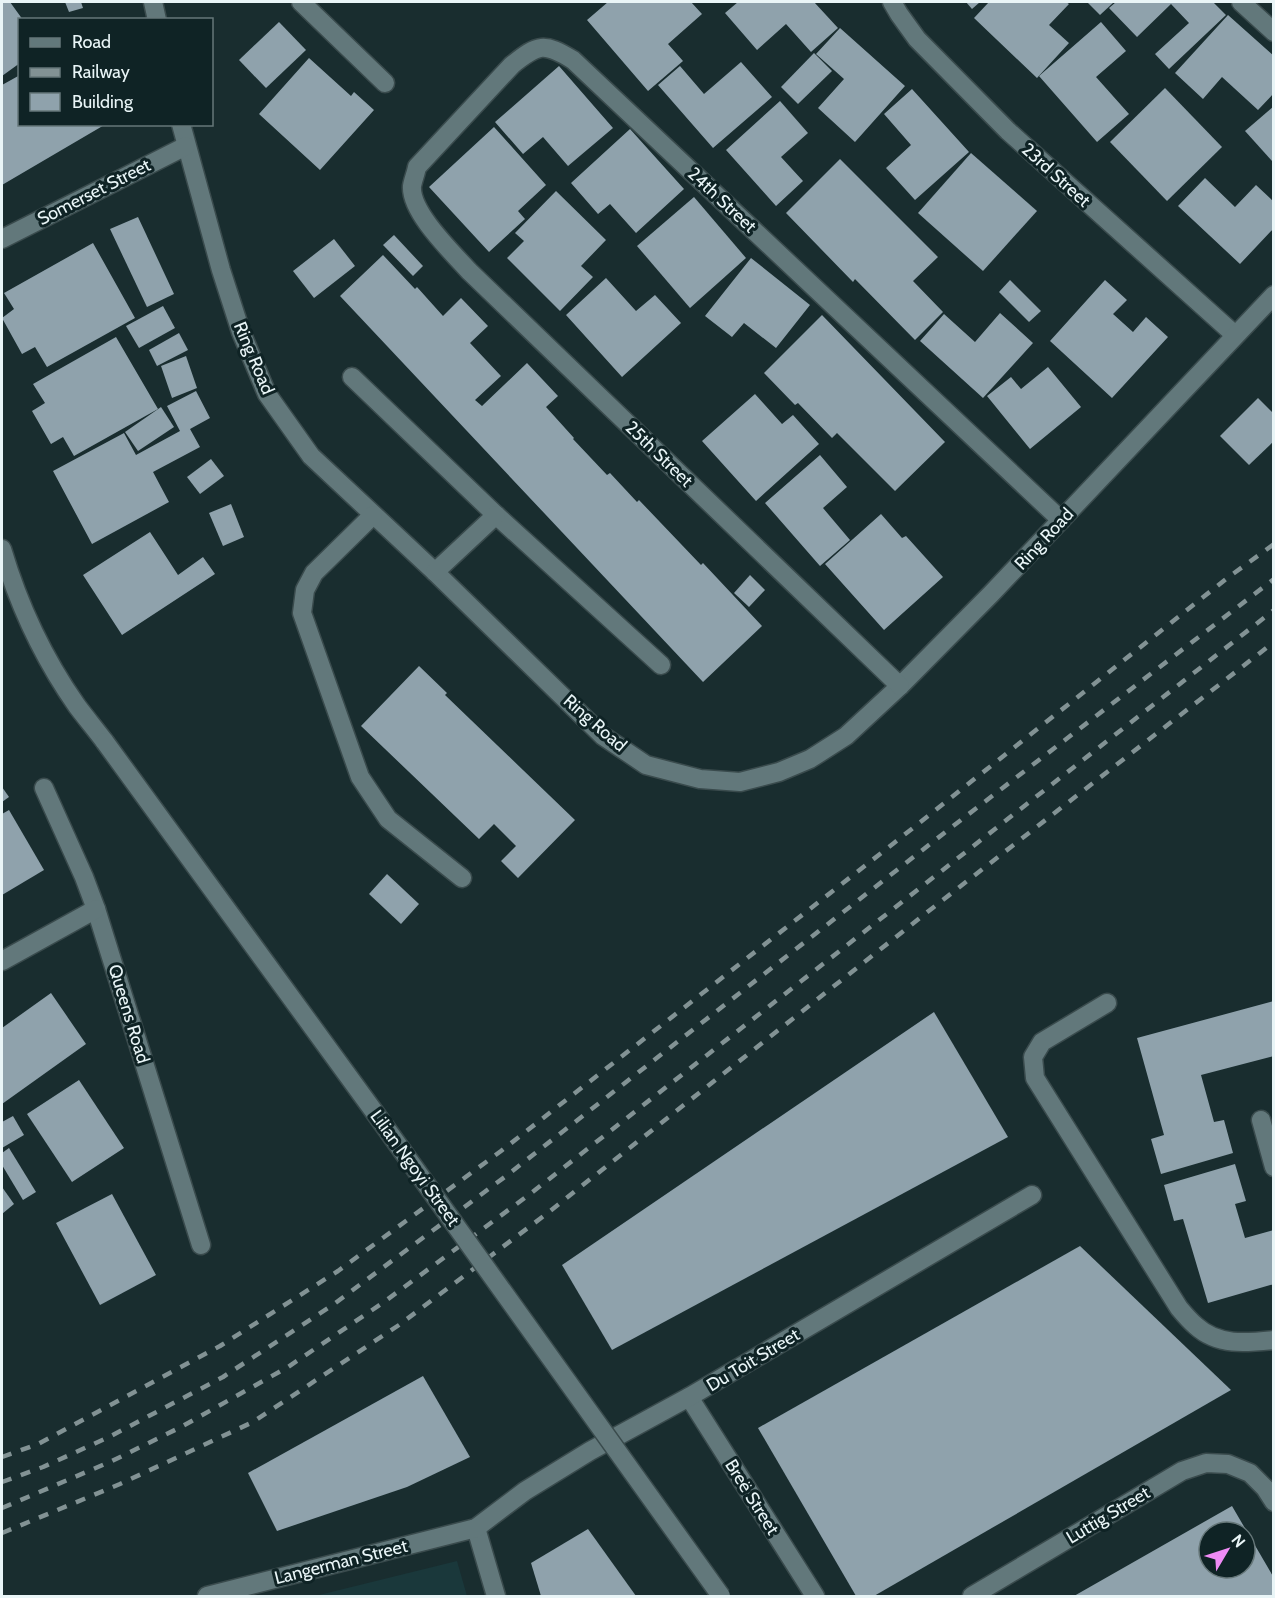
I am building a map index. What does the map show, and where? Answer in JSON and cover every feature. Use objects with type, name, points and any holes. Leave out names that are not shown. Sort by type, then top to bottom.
[{"type":"street","points":[[301,2],[385,83]]},
{"type":"street","name":"23rd Street","points":[[892,2],[917,39],[1008,131],[1235,335]]},
{"type":"street","points":[[1241,2],[1274,32]]},
{"type":"street","name":"24th Street","points":[[423,218],[414,201],[412,186],[417,167],[512,65],[530,50],[540,47],[561,52],[573,60],[1061,520]]},
{"type":"street","name":"Ring Road","points":[[181,126],[221,270],[241,332],[267,394],[311,456],[435,572],[603,736],[646,765],[699,779],[740,782],[779,772],[810,759],[846,736],[900,686],[991,594],[1274,295]]},
{"type":"street","name":"Somerset Street","points":[[2,239],[186,146]]},
{"type":"street","name":"25th Street","points":[[423,218],[469,271],[900,686]]},
{"type":"street","points":[[352,377],[496,515],[661,665]]},
{"type":"street","points":[[373,515],[314,573],[306,590],[302,613],[360,777],[388,819],[462,878]]},
{"type":"street","points":[[435,572],[496,515]]},
{"type":"street","name":"Lilian Ngoyi Street","points":[[2,549],[29,620],[50,662],[76,705],[378,1117],[721,1596]]},
{"type":"street","name":"Queens Road","points":[[44,788],[96,909],[201,1245]]},
{"type":"street","points":[[2,961],[96,909]]},
{"type":"street","points":[[1107,1004],[1042,1042],[1033,1057],[1035,1078],[1179,1308],[1197,1328],[1218,1340],[1245,1343],[1274,1340]]},
{"type":"street","points":[[1261,1120],[1274,1167]]},
{"type":"street","name":"Du Toit Street","points":[[476,1528],[525,1491],[581,1456],[689,1397],[1032,1195]]},
{"type":"street","name":"Breë Street","points":[[689,1397],[815,1596]]},
{"type":"street","name":"Luttig Street","points":[[972,1596],[1182,1471],[1206,1463],[1228,1464],[1250,1473],[1265,1488],[1274,1502]]},
{"type":"street","points":[[476,1528],[496,1596]]},
{"type":"street","name":"Langerman Street","points":[[207,1596],[476,1528]]},
{"type":"shaded area","points":[[457,1561],[467,1596],[315,1596]]},
{"type":"building","points":[[2,2],[10,2],[22,18],[18,18],[18,64],[2,76]]},
{"type":"building","points":[[65,2],[81,2],[83,8],[69,12]]},
{"type":"building","points":[[608,2],[691,2],[702,14],[668,44],[683,61],[648,91],[587,20]]},
{"type":"building","points":[[738,2],[814,2],[838,28],[811,52],[786,24],[757,50],[725,13]]},
{"type":"building","points":[[966,2],[980,2],[972,9]]},
{"type":"building","points":[[989,2],[1066,2],[1069,4],[1049,25],[1069,43],[1037,78],[974,18]]},
{"type":"building","points":[[1087,2],[1114,2],[1100,15]]},
{"type":"building","points":[[1116,2],[1213,2],[1226,15],[1169,69],[1155,54],[1189,23],[1171,4],[1137,37],[1109,8]]},
{"type":"building","points":[[1228,15],[1274,56],[1274,93],[1258,110],[1222,77],[1203,99],[1175,73]]},
{"type":"building","points":[[279,22],[306,50],[266,88],[239,60]]},
{"type":"building","points":[[1101,22],[1126,51],[1096,77],[1129,114],[1097,142],[1039,76]]},
{"type":"building","points":[[840,28],[905,86],[855,142],[818,108],[844,79],[816,54]]},
{"type":"building","points":[[814,53],[832,71],[798,104],[781,87]]},
{"type":"building","points":[[309,58],[351,96],[354,92],[374,110],[320,170],[259,114]]},
{"type":"building","points":[[741,62],[772,97],[713,148],[658,85],[680,66],[704,94]]},
{"type":"building","points":[[559,66],[613,128],[568,166],[543,137],[523,154],[495,122]]},
{"type":"building","points":[[18,76],[18,126],[103,126],[2,185],[2,85]]},
{"type":"building","points":[[1165,88],[1222,147],[1167,201],[1110,142]]},
{"type":"building","points":[[912,89],[969,152],[915,200],[886,168],[911,145],[884,114]]},
{"type":"building","points":[[780,101],[808,133],[781,157],[803,181],[776,206],[726,150]]},
{"type":"building","points":[[1274,106],[1274,160],[1272,161],[1245,131]]},
{"type":"building","points":[[494,127],[546,185],[518,211],[525,219],[489,252],[429,187]]},
{"type":"building","points":[[630,129],[684,189],[636,233],[610,204],[598,214],[571,183]]},
{"type":"building","points":[[971,153],[1037,211],[983,271],[918,213]]},
{"type":"building","points":[[840,159],[938,257],[913,281],[943,312],[915,340],[855,279],[853,282],[786,213]]},
{"type":"building","points":[[1205,178],[1235,207],[1256,185],[1274,202],[1274,228],[1240,264],[1178,206]]},
{"type":"building","points":[[556,191],[606,240],[581,266],[593,277],[560,311],[507,258],[524,241],[515,233]]},
{"type":"building","points":[[694,197],[746,258],[690,308],[637,246]]},
{"type":"building","points":[[138,217],[174,294],[147,307],[110,229]]},
{"type":"building","points":[[394,235],[423,266],[413,276],[383,245]]},
{"type":"building","points":[[334,239],[355,266],[314,298],[293,271]]},
{"type":"building","points":[[93,243],[135,318],[47,367],[35,347],[22,354],[2,318],[14,309],[4,293]]},
{"type":"building","points":[[383,255],[443,316],[461,298],[488,326],[470,343],[501,376],[475,400],[482,406],[527,363],[558,396],[546,407],[573,439],[607,475],[610,473],[637,502],[639,500],[701,565],[703,563],[762,626],[703,682],[340,296]]},
{"type":"building","points":[[751,258],[810,305],[776,348],[744,323],[732,337],[705,316]]},
{"type":"building","points":[[606,278],[636,311],[655,295],[681,323],[622,377],[566,315]]},
{"type":"building","points":[[1010,280],[1041,311],[1029,322],[999,292]]},
{"type":"building","points":[[1105,280],[1127,300],[1113,314],[1133,332],[1146,317],[1168,337],[1112,398],[1050,341]]},
{"type":"building","points":[[163,306],[175,328],[139,348],[126,326]]},
{"type":"building","points":[[1000,313],[1033,343],[983,398],[920,341],[944,314],[975,342]]},
{"type":"building","points":[[822,315],[945,442],[895,491],[837,433],[832,438],[798,403],[795,405],[764,373]]},
{"type":"building","points":[[179,333],[188,350],[157,366],[149,350]]},
{"type":"building","points":[[116,337],[158,409],[74,456],[63,437],[51,444],[32,411],[45,403],[33,384]]},
{"type":"building","points":[[186,356],[197,388],[172,398],[161,366]]},
{"type":"building","points":[[1048,367],[1081,407],[1030,449],[987,396],[1011,377],[1021,389]]},
{"type":"building","points":[[196,391],[210,418],[190,429],[200,447],[153,472],[169,502],[92,544],[53,471],[124,433],[136,455],[180,431],[167,406]]},
{"type":"building","points":[[755,394],[782,424],[793,415],[819,444],[756,501],[702,441]]},
{"type":"building","points":[[1258,398],[1274,414],[1274,441],[1249,465],[1220,436]]},
{"type":"building","points":[[161,407],[174,427],[138,451],[125,432]]},
{"type":"building","points":[[820,455],[847,487],[823,508],[850,540],[820,566],[765,503]]},
{"type":"building","points":[[211,459],[224,476],[200,494],[187,477]]},
{"type":"building","points":[[231,504],[244,537],[223,546],[209,513]]},
{"type":"building","points":[[881,514],[902,538],[906,536],[943,577],[884,630],[825,564]]},
{"type":"building","points":[[150,532],[178,575],[203,557],[215,574],[122,635],[83,575]]},
{"type":"building","points":[[750,575],[765,590],[749,607],[734,593]]},
{"type":"building","points":[[419,666],[447,693],[445,695],[575,820],[518,878],[501,861],[516,846],[494,824],[479,839],[361,726]]},
{"type":"building","points":[[2,787],[9,797],[2,802]]},
{"type":"building","points":[[9,810],[44,870],[2,895],[2,814]]},
{"type":"building","points":[[387,874],[419,904],[401,924],[369,894]]},
{"type":"building","points":[[51,993],[86,1044],[2,1104],[2,1028]]},
{"type":"building","points":[[1274,1001],[1274,1056],[1201,1075],[1214,1122],[1224,1120],[1233,1153],[1161,1174],[1151,1139],[1164,1135],[1137,1038]]},
{"type":"building","points":[[934,1012],[1008,1137],[612,1350],[562,1265]]},
{"type":"building","points":[[79,1080],[124,1148],[72,1182],[27,1114]]},
{"type":"building","points":[[13,1116],[24,1135],[2,1148],[2,1122]]},
{"type":"building","points":[[9,1148],[36,1192],[23,1200],[2,1165],[2,1153]]},
{"type":"building","points":[[1235,1164],[1246,1201],[1235,1204],[1245,1238],[1274,1230],[1274,1284],[1208,1303],[1183,1219],[1174,1221],[1164,1185]]},
{"type":"building","points":[[2,1187],[14,1204],[2,1214]]},
{"type":"building","points":[[112,1194],[156,1275],[100,1305],[56,1223]]},
{"type":"building","points":[[1080,1246],[1231,1390],[874,1596],[856,1596],[758,1428]]},
{"type":"building","points":[[423,1376],[470,1457],[407,1487],[277,1531],[248,1473]]},
{"type":"building","points":[[1232,1506],[1240,1520],[1207,1520]]},
{"type":"building","points":[[1197,1526],[1197,1580],[1257,1580],[1257,1549],[1274,1578],[1274,1596],[1074,1596]]},
{"type":"building","points":[[588,1529],[636,1596],[541,1596],[531,1563]]},
{"type":"railway","points":[[2,1457],[38,1444],[220,1346],[338,1271],[501,1151],[1226,579],[1274,544]]},
{"type":"railway","points":[[2,1482],[43,1467],[109,1437],[223,1377],[334,1304],[506,1176],[948,830],[1274,579]]},
{"type":"railway","points":[[2,1508],[112,1461],[181,1427],[288,1367],[384,1302],[530,1194],[1274,610]]},
{"type":"railway","points":[[2,1533],[120,1484],[253,1422],[399,1325],[545,1215],[930,910],[1274,642]]}]
